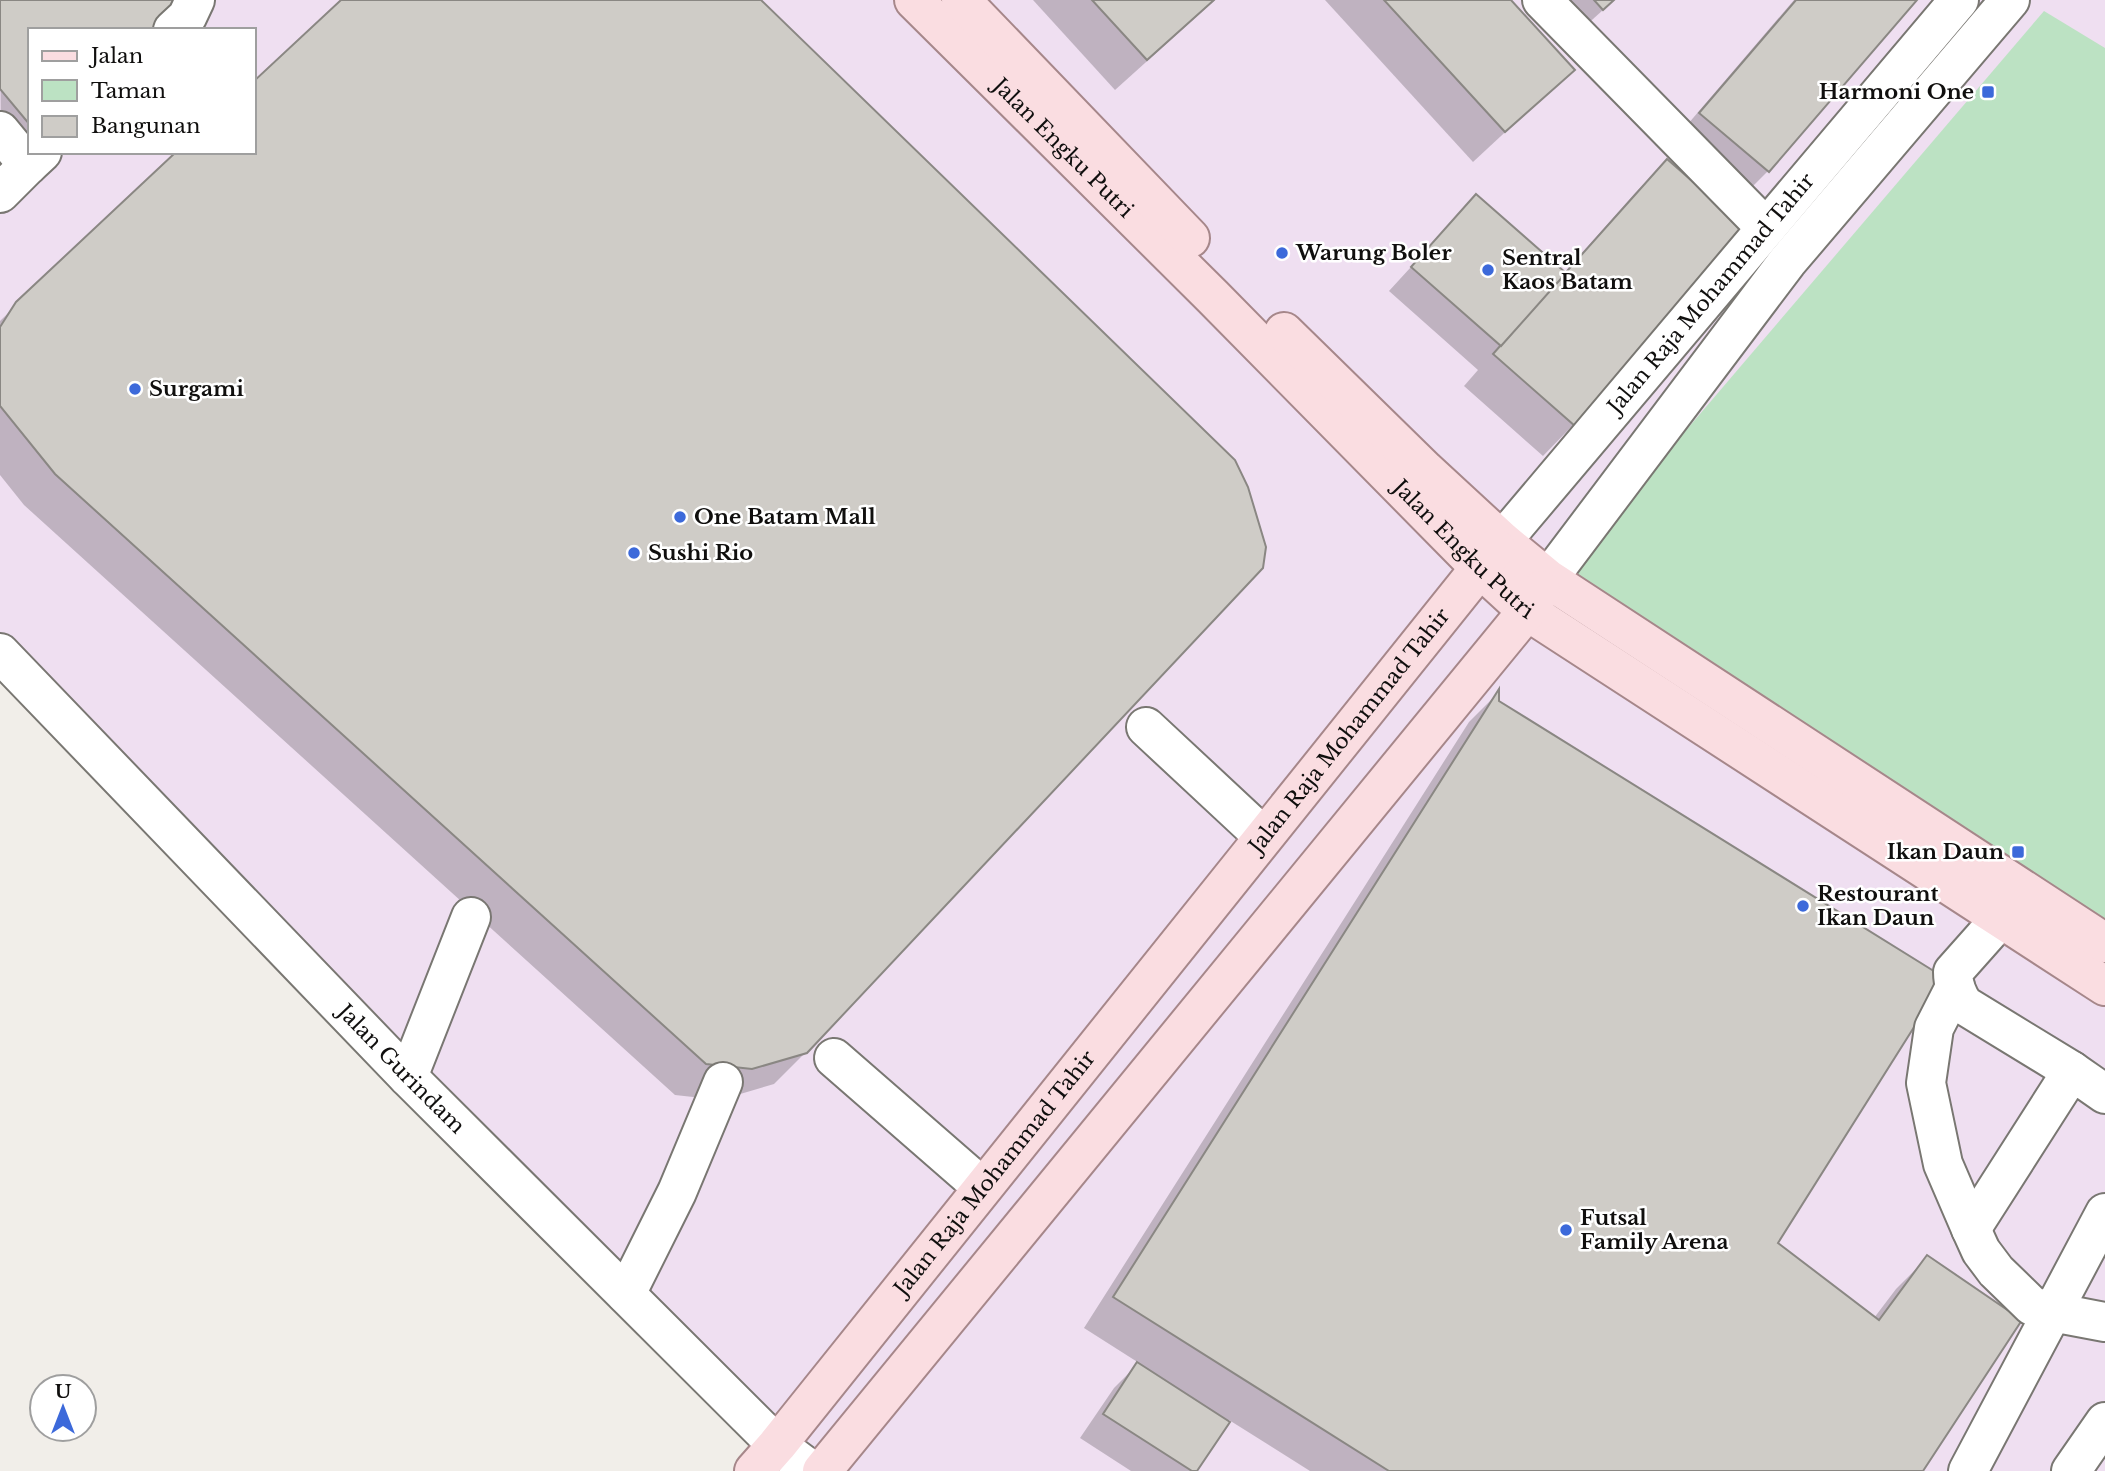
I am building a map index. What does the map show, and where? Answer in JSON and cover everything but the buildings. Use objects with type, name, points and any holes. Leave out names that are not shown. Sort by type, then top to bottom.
[{"type":"main road","name":"Jalan Engku Putri","points":[[914,0],[1213,297],[1490,554],[1548,579],[2105,943]]},
{"type":"main road","name":"Jalan Engku Putri","points":[[961,0],[1230,279],[1425,470],[1490,554],[1527,611],[2105,986]]},
{"type":"main road","name":"Jalan Raja Mohammad Tahir","points":[[766,1458],[1490,554]]},
{"type":"main road","name":"Jalan Raja Mohammad Tahir","points":[[822,1471],[1527,611],[1548,579]]},
{"type":"street","points":[[175,28],[187,17],[195,0]]},
{"type":"street","points":[[1542,0],[1766,228]]},
{"type":"street","name":"Jalan Raja Mohammad Tahir","points":[[1490,554],[1959,0]]},
{"type":"street","name":"Jalan Raja Mohammad Tahir","points":[[1548,579],[1787,262],[2010,0]]},
{"type":"street","points":[[0,131],[28,153]]},
{"type":"street","points":[[0,193],[35,159]]},
{"type":"street","name":"Jalan Gurindam","points":[[0,653],[408,1077],[626,1294],[766,1458],[812,1471]]},
{"type":"street","points":[[1146,727],[1263,836]]},
{"type":"street","points":[[408,1077],[471,917]]},
{"type":"street","points":[[2001,918],[1954,972],[1955,988],[1964,1005],[2105,1094]]},
{"type":"street","points":[[1955,988],[1934,1028],[1926,1083],[1943,1164],[1971,1229],[1981,1251],[1996,1271],[2032,1306],[2105,1322]]},
{"type":"street","points":[[834,1058],[982,1187]]},
{"type":"street","points":[[1971,1229],[2072,1071]]},
{"type":"street","points":[[626,1294],[677,1192],[723,1082]]},
{"type":"street","points":[[1968,1471],[2105,1213]]},
{"type":"street","points":[[2071,1471],[2105,1422]]},
{"type":"shaded area","points":[[0,0],[2105,0],[2105,1471],[812,1471],[0,653]]},
{"type":"green space","points":[[2044,11],[2105,48],[2105,928],[1565,572]]},
{"type":"place","name":"Harmoni One","points":[[1988,92]]},
{"type":"place","name":"Warung Boler","points":[[1282,253]]},
{"type":"place","name":"Sentral Kaos Batam","points":[[1488,270]]},
{"type":"place","name":"Surgami","points":[[135,389]]},
{"type":"place","name":"One Batam Mall","points":[[680,517]]},
{"type":"place","name":"Sushi Rio","points":[[634,553]]},
{"type":"place","name":"Ikan Daun","points":[[2018,852]]},
{"type":"place","name":"Restourant Ikan Daun","points":[[1803,906]]},
{"type":"place","name":"Futsal Family Arena","points":[[1566,1230]]}]
